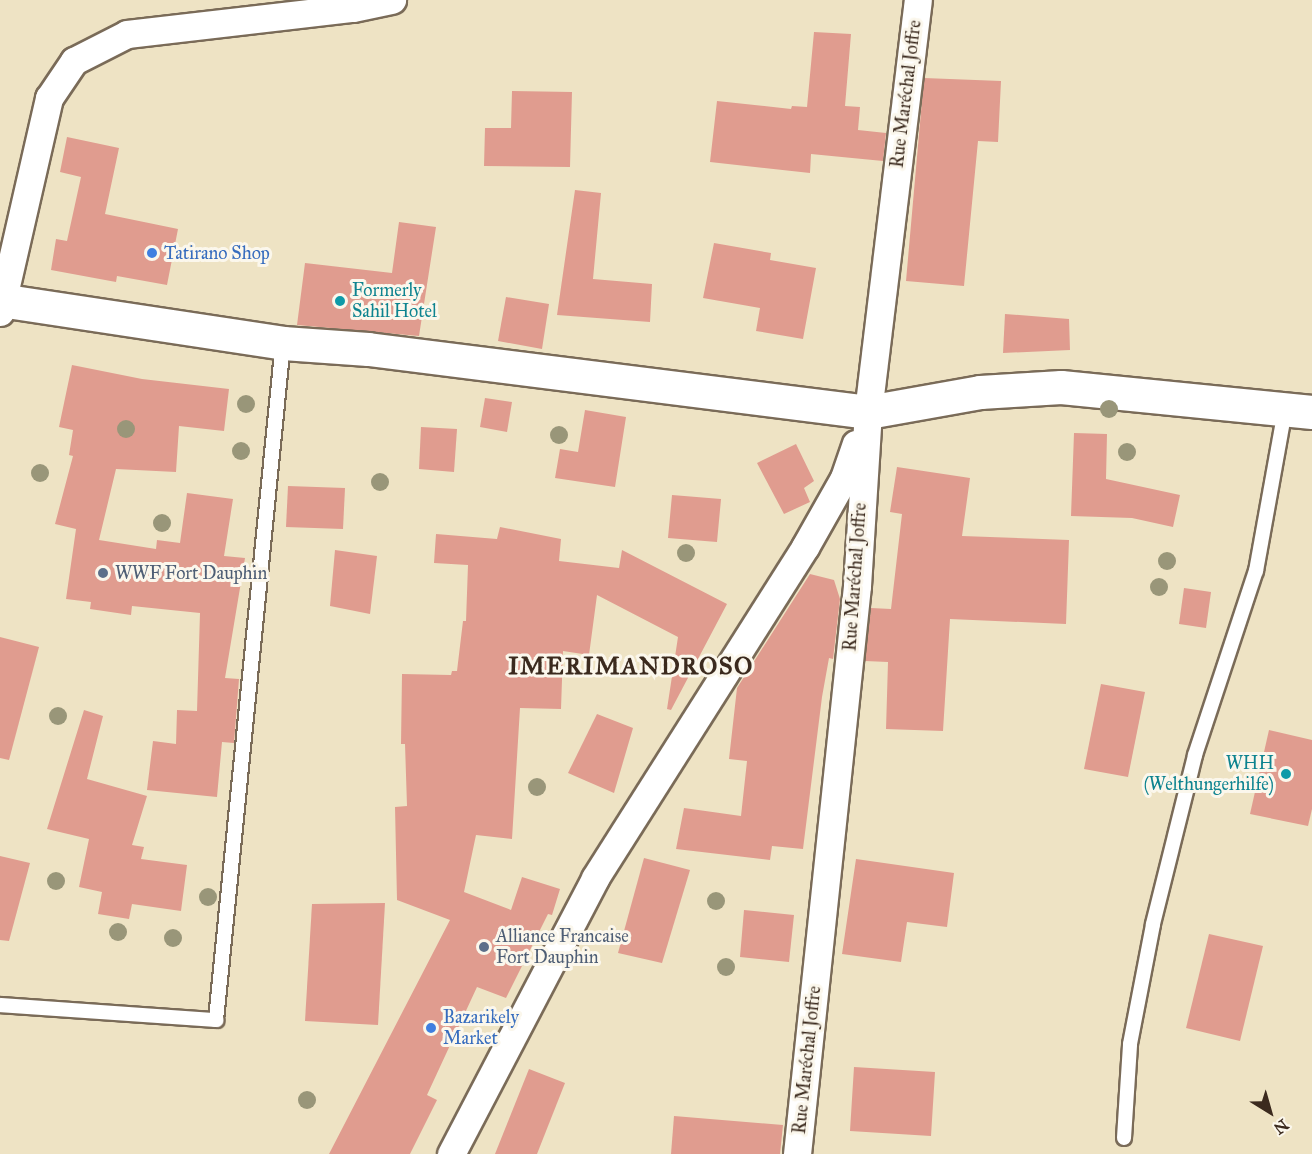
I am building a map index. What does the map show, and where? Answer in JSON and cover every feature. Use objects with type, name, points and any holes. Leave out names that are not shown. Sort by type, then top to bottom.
[{"type":"main road","points":[[1,304],[283,343],[368,349],[868,412],[980,392],[1061,387],[1299,410]]},
{"type":"street","points":[[1,304],[49,98],[74,61],[128,34],[353,8],[392,0]]},
{"type":"street","name":"Rue Maréchal Joffre","points":[[797,1154],[857,586],[868,412],[918,0]]},
{"type":"street","points":[[451,1154],[595,878],[825,512],[844,478],[868,412]]},
{"type":"lane","points":[[0,1005],[216,1020],[283,343]]},
{"type":"lane","points":[[1124,1138],[1130,1044],[1153,924],[1195,755],[1256,571],[1299,410]]},
{"type":"building","points":[[814,32],[851,34],[845,106],[860,107],[858,130],[886,133],[883,161],[811,154],[810,173],[710,162],[717,101],[791,109],[792,106],[807,107]]},
{"type":"building","points":[[924,78],[1001,81],[998,142],[978,141],[964,286],[906,281]]},
{"type":"building","points":[[512,91],[572,92],[570,167],[484,166],[485,128],[511,128]]},
{"type":"building","points":[[67,137],[119,148],[105,214],[178,229],[167,285],[117,276],[116,282],[51,270],[56,239],[67,241],[81,177],[60,172]]},
{"type":"building","points":[[575,190],[601,193],[593,279],[652,284],[650,322],[557,315]]},
{"type":"building","points":[[399,222],[436,227],[419,336],[297,325],[305,263],[392,273]]},
{"type":"building","points":[[714,243],[771,253],[770,260],[816,268],[803,339],[756,331],[760,308],[703,298]]},
{"type":"building","points":[[506,297],[549,304],[542,349],[498,341]]},
{"type":"building","points":[[1005,314],[1069,319],[1070,350],[1003,353]]},
{"type":"building","points":[[72,365],[142,379],[229,389],[224,431],[179,426],[176,472],[116,469],[99,540],[156,549],[157,540],[180,543],[187,493],[233,499],[224,556],[245,558],[225,678],[239,679],[234,743],[222,742],[217,797],[147,790],[153,741],[176,744],[177,710],[197,711],[200,613],[132,606],[131,615],[90,609],[91,602],[66,599],[76,529],[55,524],[73,456],[69,455],[73,430],[59,427]]},
{"type":"building","points":[[485,398],[512,402],[507,432],[480,427]]},
{"type":"building","points":[[585,410],[626,417],[615,487],[555,478],[560,449],[578,452]]},
{"type":"building","points":[[421,427],[457,429],[454,472],[419,469]]},
{"type":"building","points":[[1074,433],[1107,434],[1106,479],[1180,495],[1173,527],[1132,518],[1071,516]]},
{"type":"building","points":[[796,444],[814,481],[804,488],[810,502],[784,514],[757,463]]},
{"type":"building","points":[[897,467],[970,478],[962,536],[1069,540],[1066,624],[950,619],[943,731],[886,729],[888,662],[865,661],[871,608],[891,609],[902,514],[890,512]]},
{"type":"building","points":[[288,486],[345,488],[343,529],[286,527]]},
{"type":"building","points":[[672,495],[721,499],[717,542],[668,538]]},
{"type":"building","points":[[500,527],[561,539],[559,561],[619,568],[622,550],[727,604],[671,710],[667,709],[678,637],[597,595],[589,655],[563,651],[561,709],[520,708],[512,839],[476,835],[464,892],[511,910],[522,877],[560,889],[552,915],[548,914],[506,998],[477,987],[427,1095],[437,1100],[410,1154],[329,1154],[450,920],[397,900],[395,807],[407,806],[405,744],[401,744],[402,674],[451,675],[452,671],[457,671],[463,621],[466,621],[468,565],[434,563],[436,534],[497,539]]},
{"type":"building","points":[[335,550],[377,556],[370,614],[330,606]]},
{"type":"building","points":[[810,574],[834,580],[840,599],[833,659],[829,658],[822,697],[803,849],[772,846],[770,860],[676,849],[684,808],[741,816],[747,761],[729,759],[737,688]]},
{"type":"building","points":[[1184,588],[1211,592],[1206,628],[1179,624]]},
{"type":"building","points":[[0,637],[39,647],[9,760],[0,758]]},
{"type":"building","points":[[1101,684],[1145,692],[1128,777],[1084,769]]},
{"type":"building","points":[[84,710],[103,716],[87,779],[147,796],[132,845],[144,847],[141,859],[187,865],[181,911],[132,904],[129,919],[98,914],[102,892],[79,887],[89,839],[47,829]]},
{"type":"building","points":[[597,714],[633,728],[614,793],[568,773]]},
{"type":"building","name":"WHH (Welthungerhilfe)","points":[[1269,730],[1312,740],[1312,809],[1308,826],[1250,814]]},
{"type":"building","points":[[0,856],[30,863],[9,941],[0,940]]},
{"type":"building","points":[[644,858],[690,870],[662,963],[618,953]]},
{"type":"building","points":[[856,859],[954,873],[947,927],[907,922],[901,962],[842,954]]},
{"type":"building","points":[[385,903],[378,1025],[305,1021],[312,904]]},
{"type":"building","points":[[744,910],[794,915],[789,962],[740,957]]},
{"type":"building","points":[[1209,934],[1263,946],[1240,1041],[1186,1028]]},
{"type":"building","points":[[854,1067],[935,1072],[931,1136],[850,1131]]},
{"type":"building","points":[[529,1069],[565,1083],[537,1154],[495,1154]]},
{"type":"building","points":[[674,1116],[783,1125],[780,1154],[671,1154]]},
{"type":"place","name":"Tatirano Shop","points":[[152,253]]},
{"type":"place","name":"Formerly Sahil Hotel","points":[[340,301]]},
{"type":"place","name":"WWF Fort Dauphin","points":[[103,573]]},
{"type":"place","name":"WHH (Welthungerhilfe)","points":[[1286,774]]},
{"type":"place","name":"Alliance Francaise Fort Dauphin","points":[[484,947]]},
{"type":"place","name":"Bazarikely Market","points":[[431,1028]]},
{"type":"district","name":"IMERIMANDROSO","points":[[631,667]]}]
